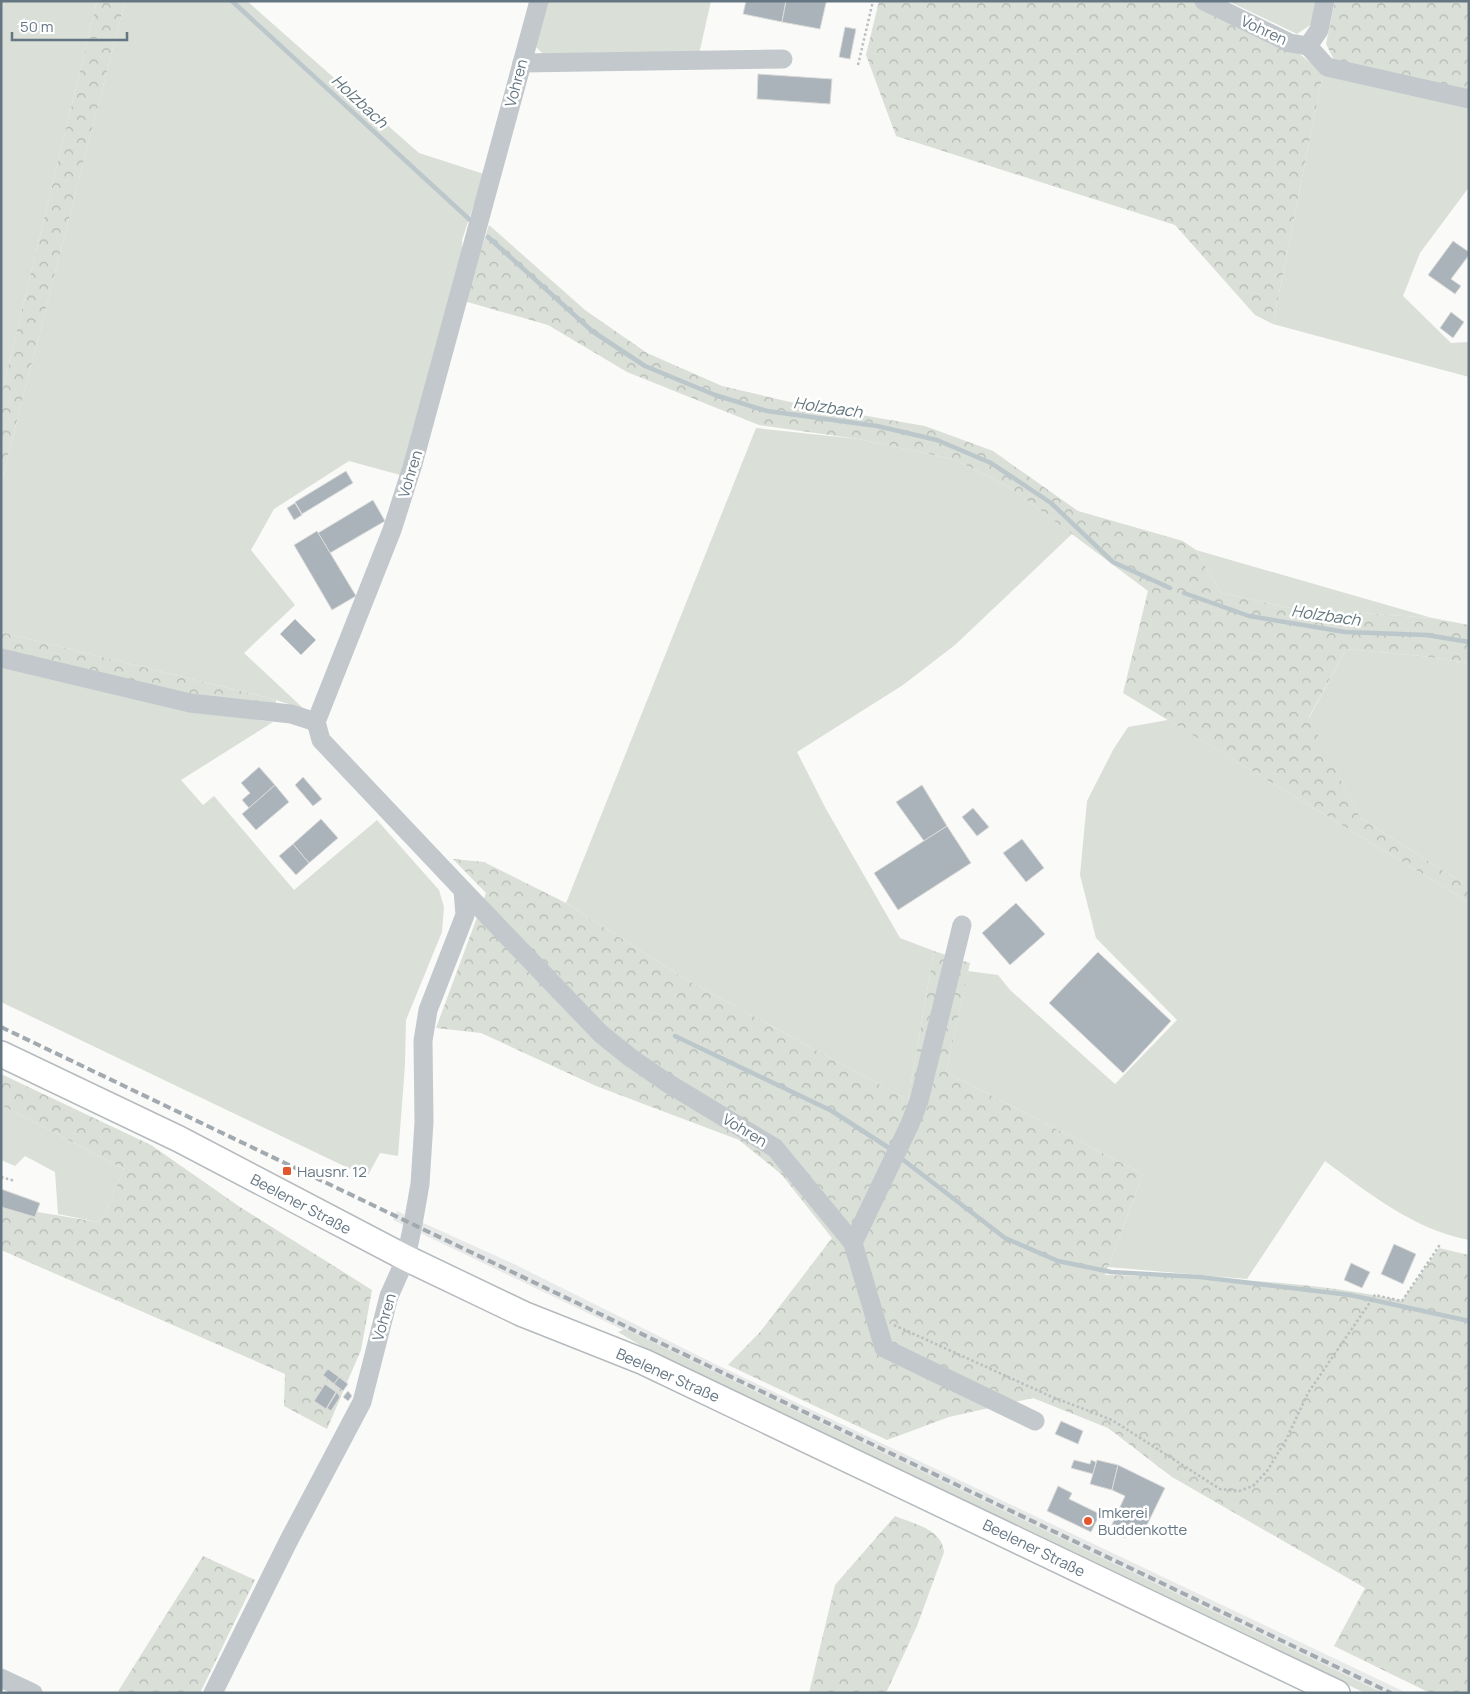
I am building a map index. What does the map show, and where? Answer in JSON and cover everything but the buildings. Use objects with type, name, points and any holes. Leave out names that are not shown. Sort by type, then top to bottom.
[{"type":"main road","name":"Beelener Straße","points":[[1,1054],[179,1139],[406,1258],[523,1314],[644,1362],[1337,1693]]},
{"type":"street","name":"Vohren","points":[[538,1],[413,464],[392,530],[316,722],[321,740],[601,1034],[666,1082],[775,1148],[853,1243]]},
{"type":"street","name":"Vohren","points":[[1204,1],[1290,43],[1308,46],[1319,30],[1326,1]]},
{"type":"street","points":[[1308,46],[1327,67],[1469,99]]},
{"type":"street","points":[[522,64],[783,59]]},
{"type":"street","points":[[1,658],[190,703],[291,714],[316,722]]},
{"type":"street","name":"Vohren","points":[[213,1693],[289,1540],[362,1402],[389,1296],[406,1258],[420,1184],[424,1122],[423,1042],[428,1010],[465,915],[463,890]]},
{"type":"street","points":[[465,915],[474,912],[487,915]]},
{"type":"street","points":[[962,925],[919,1100],[910,1124],[853,1243],[884,1348],[1035,1421]]},
{"type":"street","points":[[1,1678],[34,1693]]},
{"type":"path","points":[[858,65],[872,1]]},
{"type":"path","points":[[1,1177],[15,1182]]},
{"type":"path","points":[[874,1316],[1050,1396],[1112,1420],[1220,1489],[1238,1491],[1253,1486],[1267,1471],[1286,1440],[1308,1393],[1375,1294],[1402,1301],[1441,1243]]},
{"type":"shaded area","points":[[397,1211],[516,1265],[711,1362],[1407,1693],[1383,1693],[393,1220]]},
{"type":"green space","points":[[1,1],[97,1],[1,396]]},
{"type":"green space","points":[[97,1],[125,1],[1,483],[1,396]]},
{"type":"green space","points":[[125,1],[247,1],[419,153],[484,174],[462,240],[463,257],[404,476],[349,461],[274,509],[251,550],[295,605],[244,653],[304,709],[276,700],[1,632],[1,483]]},
{"type":"green space","points":[[547,1],[711,1],[699,54],[545,56],[536,47]]},
{"type":"green space","points":[[879,1],[1193,1],[1295,50],[1323,73],[1273,324],[1255,315],[1175,225],[896,136],[866,55]]},
{"type":"green space","points":[[1228,1],[1316,1],[1312,24],[1297,34]]},
{"type":"green space","points":[[1335,1],[1469,1],[1469,92],[1336,64],[1326,44]]},
{"type":"green space","points":[[1323,73],[1469,107],[1469,187],[1420,253],[1403,296],[1451,343],[1469,342],[1469,377],[1273,324]]},
{"type":"green space","points":[[489,225],[585,310],[647,353],[722,386],[803,405],[925,426],[993,451],[1078,511],[1183,541],[1196,550],[1221,593],[1290,608],[1432,618],[1469,625],[1469,663],[1421,656],[1346,649],[1309,717],[1360,818],[1469,887],[1469,902],[1123,693],[1148,591],[1009,487],[953,459],[858,439],[759,425],[627,372],[548,325],[464,301]]},
{"type":"green space","points":[[756,428],[858,439],[953,459],[1009,487],[1072,534],[955,645],[903,685],[797,752],[826,809],[900,938],[934,951],[908,1100],[685,979],[566,903]]},
{"type":"green space","points":[[1196,550],[1432,618],[1290,608],[1221,593]]},
{"type":"green space","points":[[1,632],[276,700],[276,708],[194,699],[1,652]]},
{"type":"green space","points":[[1346,649],[1421,656],[1469,663],[1469,887],[1360,818],[1309,718]]},
{"type":"green space","points":[[1,667],[187,709],[273,722],[181,780],[203,805],[214,796],[294,890],[377,820],[439,890],[444,907],[442,932],[406,1020],[405,1065],[398,1156],[380,1153],[367,1177],[1,1002]]},
{"type":"green space","points":[[1168,720],[1469,902],[1469,1240],[1429,1228],[1411,1219],[1376,1198],[1325,1161],[1247,1279],[1108,1267],[1143,1174],[946,1072],[968,971],[998,975],[1010,990],[1115,1084],[1177,1020],[1096,938],[1080,875],[1087,801],[1113,750],[1128,727]]},
{"type":"green space","points":[[453,859],[484,862],[566,903],[685,979],[908,1100],[934,951],[970,963],[946,1072],[1143,1174],[1105,1275],[1291,1284],[1328,1288],[1402,1301],[1439,1248],[1469,1255],[1469,1693],[1430,1693],[1334,1646],[1365,1588],[1172,1477],[1108,1428],[1033,1398],[949,1417],[887,1440],[728,1365],[760,1332],[832,1238],[781,1174],[739,1140],[596,1086],[481,1033],[436,1028],[486,893]]},
{"type":"green space","points":[[1,1074],[151,1145],[240,1207],[372,1290],[361,1350],[327,1429],[284,1406],[285,1374],[1,1250],[1,1206],[98,1222],[106,1211],[124,1169],[1,1105]]},
{"type":"green space","points":[[1,1105],[124,1169],[106,1211],[98,1222],[58,1214],[55,1172],[25,1156],[15,1166],[1,1160]]},
{"type":"green space","points":[[625,1329],[1383,1693],[1365,1693],[648,1350],[618,1332]]},
{"type":"green space","points":[[895,1516],[926,1528],[933,1533],[942,1544],[944,1552],[917,1626],[886,1693],[809,1693],[835,1585]]},
{"type":"green space","points":[[203,1556],[255,1580],[200,1693],[117,1693]]},
{"type":"waterway","name":"Holzbach","points":[[232,1],[470,220]]},
{"type":"waterway","name":"Holzbach","points":[[488,237],[592,331],[645,366],[715,395],[767,411],[877,426],[937,440],[991,463],[1051,503],[1113,562],[1170,588]]},
{"type":"waterway","name":"Holzbach","points":[[1184,593],[1249,616],[1345,632],[1427,635],[1469,642]]},
{"type":"waterway","points":[[675,1036],[832,1111],[889,1148]]},
{"type":"waterway","points":[[902,1159],[1005,1238],[1058,1261],[1111,1272],[1200,1277],[1350,1295],[1469,1321]]},
{"type":"railway","points":[[1,1027],[1391,1693]]},
{"type":"place","name":"Hausnr. 12","points":[[287,1171]]},
{"type":"place","name":"Imkerei Buddenkotte","points":[[1088,1521]]}]
